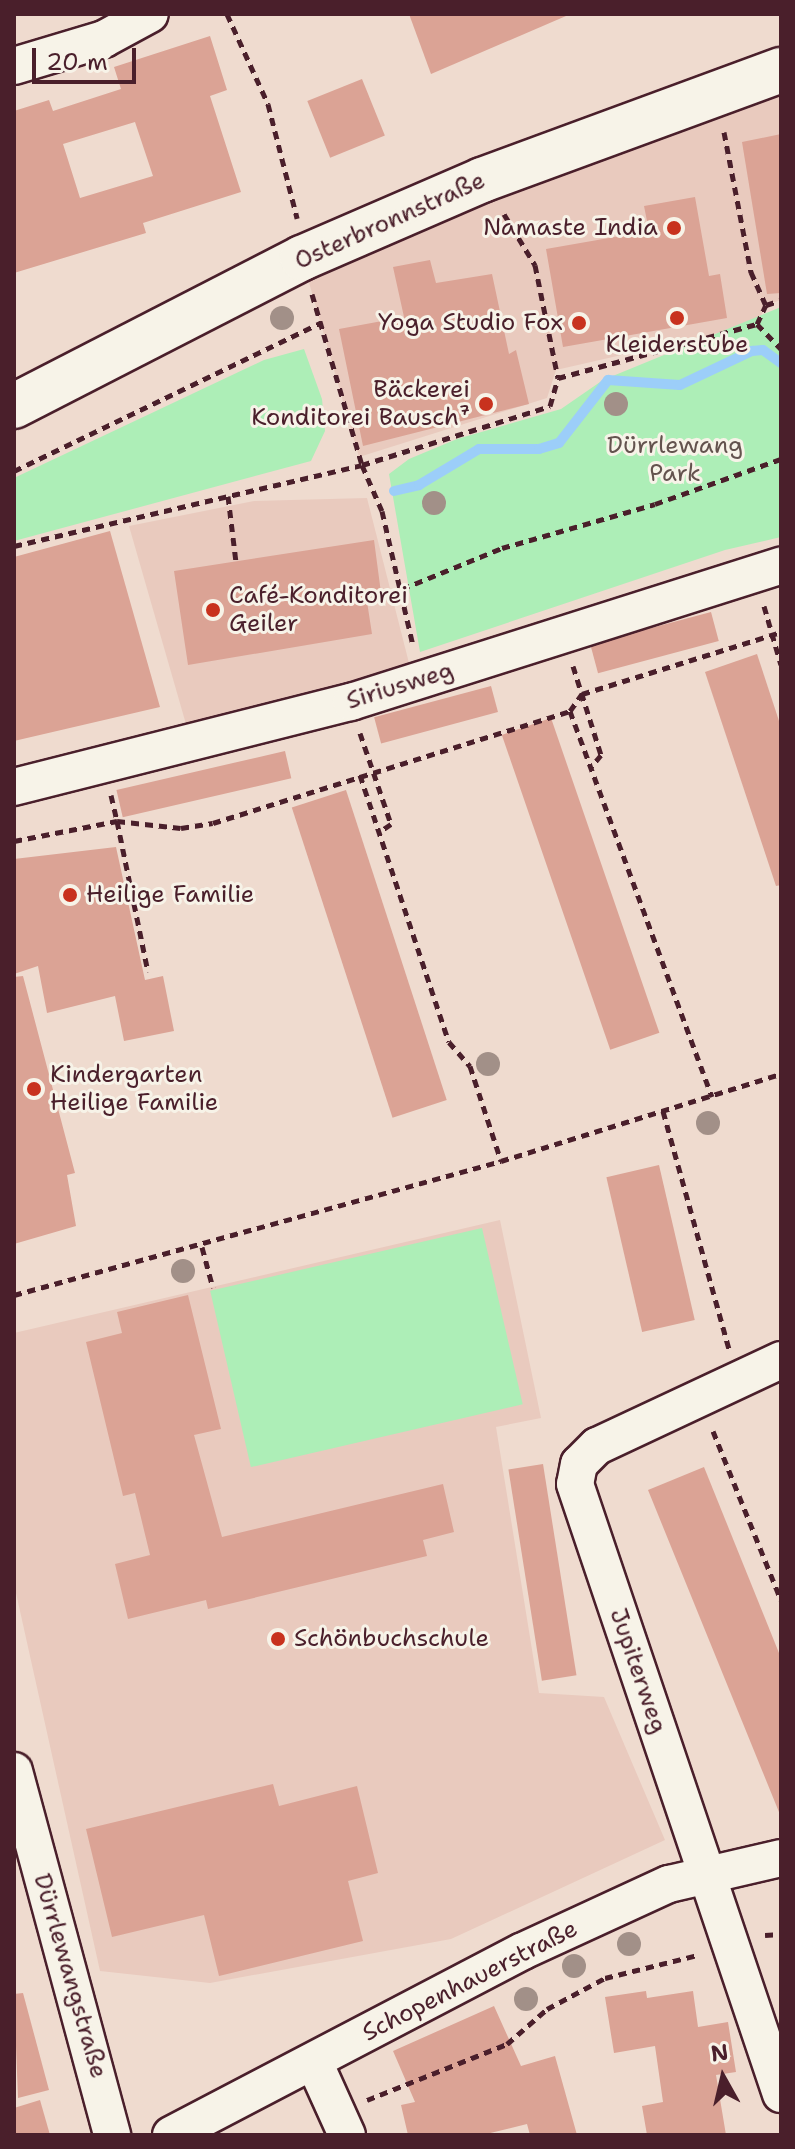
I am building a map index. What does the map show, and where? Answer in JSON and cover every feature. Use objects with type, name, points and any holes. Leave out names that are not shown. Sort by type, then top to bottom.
[{"type":"street","points":[[14,66],[104,39],[150,14]]},
{"type":"street","name":"Osterbronnstraße","points":[[14,406],[302,258],[482,180],[716,90],[781,70]]},
{"type":"street","name":"Siriusweg","points":[[14,787],[420,681],[781,566]]},
{"type":"street","name":"Jupiterweg","points":[[781,1360],[597,1446],[579,1464],[575,1484],[707,1875],[734,1945],[781,2094]]},
{"type":"street","name":"Dürrlewangstraße","points":[[15,1782],[112,2135]]},
{"type":"street","name":"Schopenhauerstraße","points":[[171,2135],[523,1951],[669,1884],[781,1858]]},
{"type":"street","points":[[314,2062],[343,2122]]},
{"type":"path","points":[[227,14],[268,104],[295,206],[302,258],[320,323],[362,465],[382,511],[402,589],[420,681]]},
{"type":"path","points":[[716,90],[751,272],[766,305]]},
{"type":"path","points":[[14,546],[362,465],[550,406],[558,378],[535,265],[482,180]]},
{"type":"path","points":[[558,378],[757,324],[766,305],[781,300]]},
{"type":"path","points":[[14,471],[320,323]]},
{"type":"path","points":[[757,324],[781,349]]},
{"type":"path","points":[[402,589],[502,548],[655,504],[781,459]]},
{"type":"path","points":[[228,496],[236,562]]},
{"type":"path","points":[[765,609],[781,665]]},
{"type":"path","points":[[14,841],[117,821],[181,828],[213,823],[570,711],[582,694],[781,632]]},
{"type":"path","points":[[575,673],[601,755],[590,768]]},
{"type":"path","points":[[570,711],[712,1097]]},
{"type":"path","points":[[363,744],[391,824],[379,832]]},
{"type":"path","points":[[105,765],[148,972]]},
{"type":"path","points":[[360,775],[449,1042],[470,1066],[501,1161]]},
{"type":"path","points":[[14,1295],[202,1246],[501,1161],[781,1074]]},
{"type":"path","points":[[663,1111],[740,1381]]},
{"type":"path","points":[[202,1246],[213,1288]]},
{"type":"path","points":[[700,1399],[781,1600]]},
{"type":"path","points":[[343,2122],[507,2044],[547,2009],[605,1978],[781,1934]]},
{"type":"shaded area","points":[[781,70],[781,300],[766,305],[757,324],[556,370],[547,398],[359,457],[302,258]]},
{"type":"shaded area","points":[[367,498],[410,667],[192,745],[129,526],[254,501]]},
{"type":"shaded area","name":"Schönbuchschule","points":[[500,1220],[541,1418],[496,1427],[539,1693],[604,1697],[665,1840],[451,1939],[210,1983],[100,1971],[14,1584],[14,1333]]},
{"type":"green space","name":"Dürrlewang Park","points":[[781,307],[781,537],[725,550],[420,652],[389,474],[409,459],[457,439],[561,409],[603,380]]},
{"type":"green space","points":[[304,349],[322,399],[325,431],[311,461],[14,541],[14,478],[264,360]]},
{"type":"green space","points":[[482,1228],[523,1404],[251,1467],[210,1291]]},
{"type":"building","points":[[409,14],[565,14],[566,16],[431,74]]},
{"type":"building","points":[[210,36],[227,90],[210,96],[241,192],[143,223],[146,233],[14,273],[14,111],[49,100],[53,111],[121,89],[114,67]],"holes":[[[135,122],[153,176],[80,198],[63,144]]]},
{"type":"building","points":[[362,79],[385,136],[330,158],[307,101]]},
{"type":"building","points":[[781,134],[781,293],[767,294],[742,142]]},
{"type":"building","points":[[695,197],[709,276],[720,274],[727,318],[563,347],[546,249],[649,231],[644,206]]},
{"type":"building","points":[[430,260],[436,283],[492,274],[509,354],[516,350],[529,404],[363,446],[339,329],[404,317],[393,267]]},
{"type":"building","points":[[110,531],[160,707],[14,741],[14,557]]},
{"type":"building","points":[[374,540],[381,593],[366,595],[372,634],[188,665],[174,571]]},
{"type":"building","points":[[711,612],[719,641],[598,673],[590,644]]},
{"type":"building","points":[[757,654],[781,727],[781,885],[776,886],[705,672]]},
{"type":"building","points":[[491,686],[498,712],[381,743],[374,717]]},
{"type":"building","points":[[551,718],[659,1033],[610,1050],[502,735]]},
{"type":"building","points":[[285,751],[291,778],[123,817],[116,790]]},
{"type":"building","points":[[346,790],[447,1100],[393,1118],[292,808]]},
{"type":"building","points":[[116,847],[145,980],[163,976],[174,1031],[124,1041],[115,996],[47,1013],[38,966],[14,974],[14,859]]},
{"type":"building","name":"Kindergarten Heilige Familie","points":[[23,976],[75,1173],[67,1175],[76,1226],[14,1244],[14,977]]},
{"type":"building","points":[[659,1165],[695,1320],[642,1332],[606,1177]]},
{"type":"building","points":[[188,1295],[221,1429],[194,1435],[222,1537],[443,1484],[454,1532],[423,1540],[427,1556],[208,1609],[206,1600],[128,1619],[115,1564],[150,1555],[135,1493],[123,1496],[86,1342],[122,1333],[117,1312]]},
{"type":"building","points":[[543,1464],[576,1675],[542,1681],[508,1469]]},
{"type":"building","points":[[704,1467],[781,1658],[781,1817],[648,1490]]},
{"type":"building","points":[[273,1784],[279,1806],[357,1786],[378,1873],[348,1881],[363,1941],[219,1976],[204,1915],[112,1937],[86,1829]]},
{"type":"building","points":[[646,1991],[647,1998],[693,1991],[698,2027],[728,2022],[736,2072],[716,2075],[726,2135],[647,2135],[642,2106],[663,2102],[655,2046],[614,2053],[605,1997]]},
{"type":"building","points":[[23,1993],[49,2090],[18,2098],[14,1994]]},
{"type":"building","points":[[494,2006],[521,2066],[555,2056],[577,2135],[530,2135],[527,2124],[482,2135],[408,2135],[401,2105],[415,2102],[393,2051]]},
{"type":"building","points":[[40,2100],[50,2135],[14,2135],[14,2108]]},
{"type":"waterway","points":[[394,491],[419,485],[479,449],[539,449],[559,443],[608,380],[680,385],[752,351],[763,350],[781,363]]},
{"type":"place","name":"Namaste India","points":[[674,228]]},
{"type":"place","name":"Kleiderstube","points":[[677,318]]},
{"type":"place","name":"Yoga Studio Fox","points":[[579,323]]},
{"type":"place","name":"Bäckerei Konditorei Bausch⁷","points":[[486,404]]},
{"type":"place","name":"Café-Konditorei Geiler","points":[[213,610]]},
{"type":"place","name":"Heilige Familie","points":[[70,895]]},
{"type":"place","name":"Kindergarten Heilige Familie","points":[[34,1089]]},
{"type":"place","name":"Schönbuchschule","points":[[278,1639]]}]
